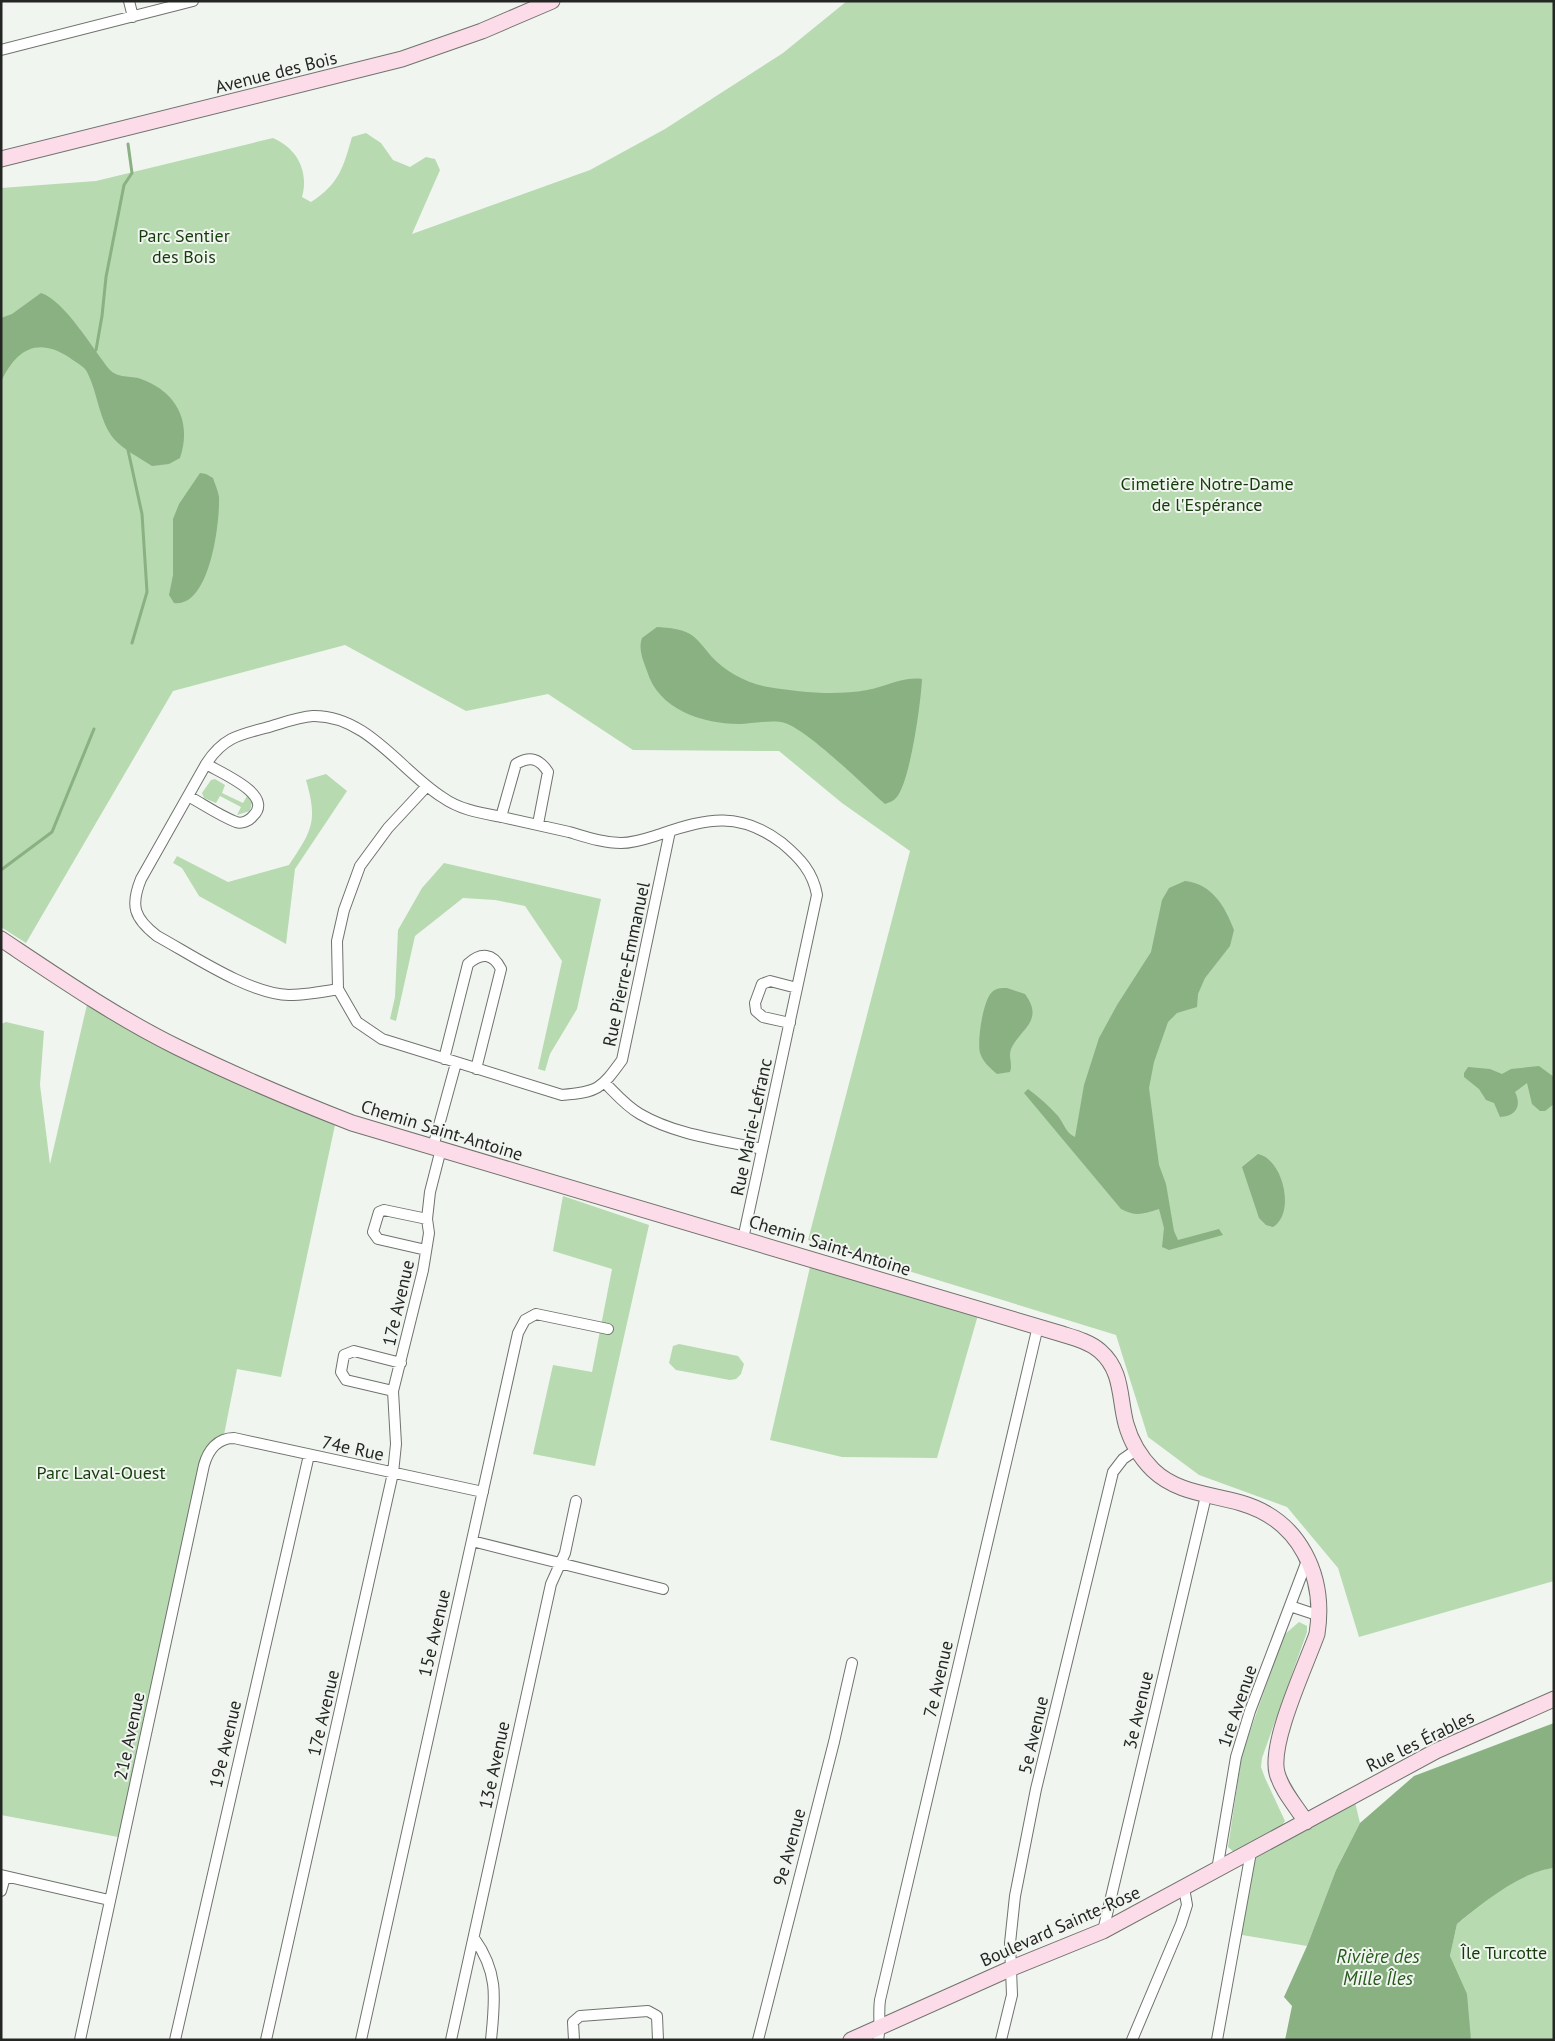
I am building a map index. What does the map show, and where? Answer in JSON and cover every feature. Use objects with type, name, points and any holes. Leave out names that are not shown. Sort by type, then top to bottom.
[{"type":"street","points":[[129,1],[133,17]]},
{"type":"street","points":[[1,50],[193,1]]},
{"type":"street","name":"Avenue des Bois","points":[[1,159],[402,59],[488,29],[552,1]]},
{"type":"street","name":"Rue Marie-Lefranc","points":[[338,989],[288,995],[268,992],[157,936],[144,926],[136,912],[134,897],[141,879],[206,764],[216,750],[227,740],[244,733],[313,716],[329,718],[356,729],[393,754],[427,786],[454,805],[471,811],[538,824],[607,842],[639,841],[706,820],[744,822],[761,829],[778,840],[805,865],[814,879],[817,895],[743,1239]]},
{"type":"street","points":[[501,817],[516,764],[524,759],[534,758],[542,763],[548,772],[538,824]]},
{"type":"street","points":[[188,796],[238,823],[247,821],[255,815],[259,807],[257,798],[251,791],[206,764]]},
{"type":"street","name":"Rue Pierre-Emmanuel","points":[[427,786],[371,849],[350,888],[337,941],[338,989],[347,1008],[357,1022],[382,1039],[456,1064],[562,1095],[585,1093],[605,1083],[622,1060],[670,831]]},
{"type":"street","name":"Chemin Saint-Antoine","points":[[1,939],[89,996],[175,1047],[297,1102],[352,1123],[1038,1326],[1083,1341],[1100,1350],[1117,1372],[1126,1425],[1136,1450],[1154,1471],[1169,1482],[1206,1496],[1240,1503],[1274,1518],[1298,1541],[1308,1557],[1316,1580],[1320,1616],[1317,1634],[1278,1738],[1275,1757],[1277,1772],[1284,1789],[1306,1822]]},
{"type":"street","points":[[444,1059],[468,964],[476,956],[486,955],[496,960],[501,969],[476,1069]]},
{"type":"street","points":[[790,1023],[764,1017],[756,1011],[756,1003],[762,984],[770,981],[797,988]]},
{"type":"street","name":"17e Avenue","points":[[266,2040],[393,1473],[396,1444],[393,1391],[426,1250],[429,1232],[427,1219],[437,1148],[456,1064]]},
{"type":"street","points":[[605,1083],[625,1103],[640,1114],[661,1123],[678,1130],[762,1149]]},
{"type":"street","name":"17e Avenue","points":[[426,1250],[378,1239],[373,1232],[376,1217],[379,1212],[384,1210],[427,1219]]},
{"type":"street","name":"15e Avenue","points":[[361,2040],[521,1326],[525,1320],[536,1314],[608,1329]]},
{"type":"street","name":"7e Avenue","points":[[880,2033],[878,2014],[880,2000],[1038,1326]]},
{"type":"street","name":"17e Avenue","points":[[393,1391],[346,1380],[340,1372],[344,1355],[354,1351],[401,1363]]},
{"type":"street","name":"74e Rue","points":[[217,1444],[228,1438],[234,1438],[483,1492]]},
{"type":"street","name":"21e Avenue","points":[[80,2040],[204,1465],[211,1449],[217,1444]]},
{"type":"street","name":"5e Avenue","points":[[1001,2040],[1012,1995],[1010,1943],[1015,1896],[1036,1789],[1113,1472],[1123,1459],[1136,1450]]},
{"type":"street","name":"19e Avenue","points":[[174,2040],[309,1455]]},
{"type":"street","name":"3e Avenue","points":[[1103,1931],[1206,1496]]},
{"type":"street","name":"13e Avenue","points":[[450,2040],[549,1593],[558,1564],[565,1553],[576,1500]]},
{"type":"street","points":[[472,1542],[662,1589]]},
{"type":"street","name":"1re Avenue","points":[[1218,1870],[1236,1757],[1250,1711],[1308,1557]]},
{"type":"street","points":[[1290,1606],[1320,1616]]},
{"type":"street","name":"9e Avenue","points":[[758,2040],[834,1742],[852,1663]]},
{"type":"street","name":"Rue les Érables","points":[[1306,1822],[1436,1751],[1554,1699]]},
{"type":"street","name":"Boulevard Sainte-Rose","points":[[851,2040],[880,2033],[1012,1968],[1103,1931],[1306,1822]]},
{"type":"street","points":[[1217,2040],[1251,1852]]},
{"type":"street","points":[[1,1891],[3,1876],[109,1900]]},
{"type":"street","points":[[1132,2040],[1181,1924],[1186,1905],[1184,1888]]},
{"type":"street","points":[[474,1938],[486,1955],[494,1982],[495,1992],[491,2040]]},
{"type":"street","points":[[574,2040],[573,2022],[580,2016],[648,2011],[657,2016],[658,2040]]},
{"type":"green space","points":[[847,1],[1554,1],[1554,1581],[1359,1637],[1338,1568],[1287,1507],[1199,1475],[1148,1437],[1116,1335],[808,1240],[910,851],[842,803],[779,751],[633,750],[548,694],[466,711],[345,645],[173,691],[26,943],[1,927],[1,188],[96,181],[273,138],[289,148],[295,155],[304,179],[302,197],[311,202],[334,182],[346,158],[352,137],[366,133],[381,143],[393,160],[410,167],[426,157],[435,159],[440,170],[412,234],[590,170],[665,129],[783,53]]},
{"type":"green space","points":[[326,774],[347,791],[295,869],[286,944],[199,896],[182,868],[173,863],[177,856],[228,882],[289,865],[308,834],[311,825],[312,806],[306,780]]},
{"type":"green space","points":[[215,779],[225,785],[222,793],[243,803],[247,796],[252,802],[250,811],[237,815],[241,807],[220,796],[216,803],[204,798],[202,793],[211,780]]},
{"type":"green space","points":[[444,863],[601,899],[577,1009],[550,1054],[545,1071],[538,1069],[562,961],[525,906],[495,900],[463,898],[415,936],[396,1021],[390,1019],[395,997],[398,930],[422,888]]},
{"type":"green space","name":"Parc Laval-Ouest","points":[[89,996],[175,1047],[338,1111],[281,1377],[237,1369],[223,1440],[218,1442],[197,1496],[118,1837],[1,1815],[1,1024],[6,1022],[44,1031],[40,1085],[50,1164]]},
{"type":"green space","points":[[563,1196],[649,1225],[595,1466],[533,1454],[553,1365],[592,1372],[612,1269],[553,1251]]},
{"type":"green space","points":[[810,1267],[978,1315],[937,1458],[842,1457],[770,1440]]},
{"type":"green space","points":[[679,1344],[738,1356],[744,1364],[741,1374],[736,1379],[730,1380],[676,1370],[669,1363],[673,1346]]},
{"type":"green space","points":[[1299,1622],[1307,1626],[1307,1632],[1262,1758],[1261,1767],[1285,1821],[1281,1827],[1235,1853],[1228,1847],[1242,1754],[1284,1635]]},
{"type":"green space","points":[[1354,1798],[1360,1823],[1336,1870],[1307,1946],[1236,1934],[1251,1852]]},
{"type":"green space","name":"Île Turcotte","points":[[1554,1868],[1554,2040],[1471,2040],[1450,1956],[1457,1924],[1490,1898],[1515,1882],[1541,1870]]},
{"type":"water","points":[[41,293],[50,297],[59,305],[78,326],[109,369],[120,376],[141,379],[154,385],[172,400],[178,410],[184,432],[180,458],[169,464],[152,466],[118,443],[105,424],[86,370],[58,351],[38,347],[29,350],[13,362],[1,382],[1,318],[12,314]]},
{"type":"water","points":[[200,473],[213,478],[219,495],[215,543],[204,578],[196,592],[186,601],[174,603],[169,595],[173,575],[173,519],[179,504]]},
{"type":"water","points":[[657,627],[678,629],[690,634],[699,641],[717,662],[730,672],[744,680],[768,687],[805,692],[842,693],[874,689],[908,679],[922,679],[910,761],[900,791],[895,799],[885,804],[808,736],[785,723],[739,724],[711,721],[683,712],[671,704],[653,684],[641,654],[642,638]]},
{"type":"water","points":[[1185,881],[1210,891],[1222,905],[1234,930],[1230,946],[1205,978],[1198,994],[1197,1007],[1177,1013],[1168,1022],[1154,1062],[1149,1088],[1159,1165],[1166,1184],[1174,1231],[1178,1240],[1219,1229],[1223,1235],[1169,1250],[1162,1247],[1164,1228],[1159,1209],[1140,1214],[1121,1209],[1024,1093],[1028,1089],[1040,1098],[1058,1116],[1069,1133],[1075,1137],[1084,1085],[1099,1038],[1117,1005],[1151,952],[1162,900],[1169,888]]},
{"type":"water","points":[[1007,988],[1025,994],[1031,1003],[1033,1011],[1029,1024],[1011,1049],[1010,1072],[997,1074],[981,1056],[979,1047],[980,1031],[983,1012],[989,996],[995,990]]},
{"type":"water","points":[[1539,1066],[1554,1077],[1554,1104],[1545,1111],[1540,1111],[1532,1104],[1527,1083],[1515,1092],[1518,1106],[1514,1112],[1500,1117],[1494,1103],[1486,1100],[1479,1089],[1464,1077],[1468,1067],[1490,1069],[1502,1074],[1511,1069]]},
{"type":"water","points":[[1258,1154],[1267,1158],[1274,1166],[1284,1187],[1284,1210],[1280,1220],[1273,1227],[1266,1225],[1259,1218],[1242,1167]]},
{"type":"water","name":"Rivière des Mille Îles","points":[[1554,1723],[1554,1868],[1529,1875],[1502,1890],[1457,1924],[1450,1956],[1467,1994],[1471,2040],[1285,2040],[1292,2006],[1284,1997],[1307,1946],[1336,1870],[1360,1823],[1414,1776]]},
{"type":"waterway","points":[[96,350],[106,277],[124,185],[132,173],[128,144]]},
{"type":"waterway","points":[[128,450],[142,514],[147,592],[132,643]]},
{"type":"waterway","points":[[1,870],[52,832],[94,729]]},
{"type":"park label","name":"Parc Sentier des Bois","points":[[184,245]]},
{"type":"park label","name":"Cimetière Notre-Dame de l'Espérance","points":[[1207,493]]}]
